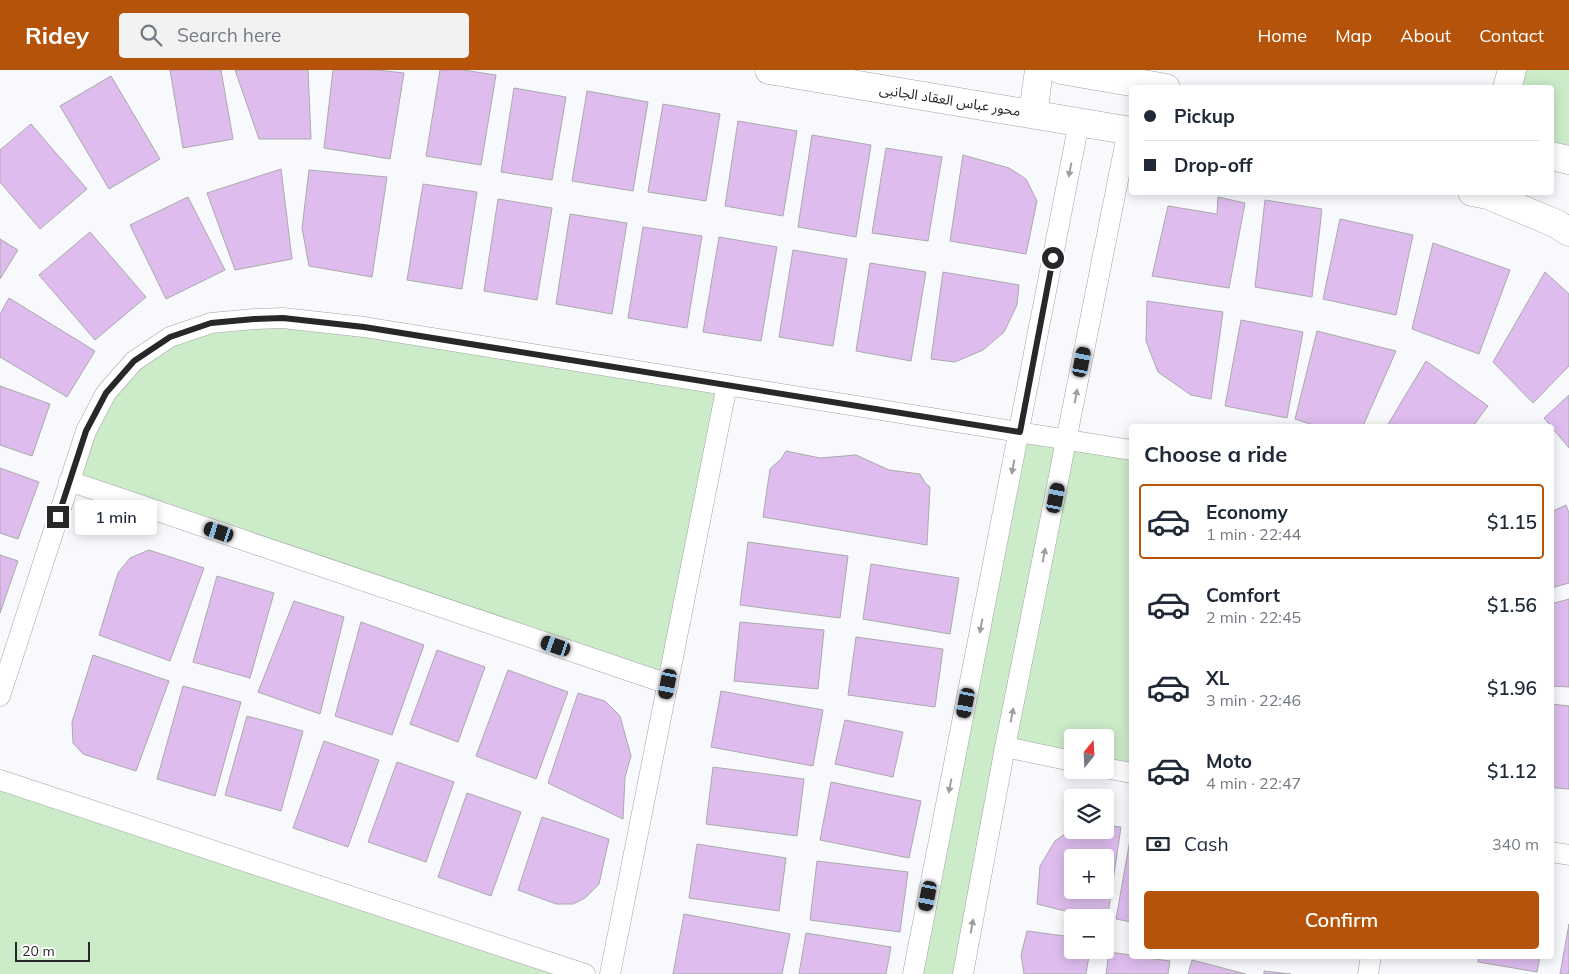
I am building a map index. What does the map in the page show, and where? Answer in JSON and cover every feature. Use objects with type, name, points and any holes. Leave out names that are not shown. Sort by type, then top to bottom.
[{"type":"street","name":"محور عباس العقاد الجانبى","points":[[769,70],[1129,131]]},
{"type":"street","points":[[1033,114],[1039,70]]},
{"type":"street","points":[[1060,70],[1148,85]]},
{"type":"street","points":[[1508,85],[1512,70]]},
{"type":"street","points":[[913,974],[1079,122]]},
{"type":"street","points":[[963,974],[1005,748],[1129,136]]},
{"type":"street","points":[[1554,157],[1569,160]]},
{"type":"street","points":[[1488,195],[1557,224],[1569,232]]},
{"type":"street","points":[[0,696],[86,431],[106,393],[134,361],[170,337],[211,323],[283,318],[364,327],[1129,450]]},
{"type":"street","points":[[610,974],[727,385]]},
{"type":"street","points":[[69,481],[668,684]]},
{"type":"street","points":[[1005,748],[1064,759]]},
{"type":"street","points":[[1114,770],[1129,773]]},
{"type":"street","points":[[0,780],[586,974]]},
{"type":"street","points":[[1554,852],[1569,855]]},
{"type":"street","points":[[1368,974],[1370,959]]},
{"type":"green space","points":[[1512,70],[1569,70],[1569,160],[1554,157],[1554,85],[1508,85]]},
{"type":"green space","points":[[254,319],[727,385],[668,684],[69,481],[106,393],[170,337]]},
{"type":"green space","points":[[1020,432],[1129,450],[1129,773],[1114,770],[1114,729],[1064,729],[1064,759],[1008,748],[964,974],[913,974]]},
{"type":"green space","points":[[0,781],[585,974],[0,974]]},
{"type":"building","points":[[170,70],[221,70],[233,139],[183,148]]},
{"type":"building","points":[[235,70],[308,70],[311,139],[259,139]]},
{"type":"building","points":[[333,70],[377,70],[404,73],[390,159],[324,148]]},
{"type":"building","points":[[440,70],[463,70],[496,75],[481,165],[426,156]]},
{"type":"building","points":[[111,76],[160,159],[109,189],[60,106]]},
{"type":"building","points":[[514,88],[566,97],[552,180],[501,172]]},
{"type":"building","points":[[587,91],[648,102],[633,191],[572,181]]},
{"type":"building","points":[[663,104],[720,114],[706,201],[648,192]]},
{"type":"building","points":[[738,121],[797,131],[783,216],[725,206]]},
{"type":"building","points":[[31,124],[87,189],[40,229],[0,182],[0,150]]},
{"type":"building","points":[[812,135],[871,145],[856,237],[798,227]]},
{"type":"building","points":[[886,148],[942,157],[928,241],[872,233]]},
{"type":"building","points":[[963,155],[1009,168],[1026,179],[1037,201],[1026,254],[950,241]]},
{"type":"building","points":[[281,169],[292,259],[235,270],[207,193]]},
{"type":"building","points":[[309,170],[387,177],[372,277],[309,266],[302,228]]},
{"type":"building","points":[[423,184],[477,192],[462,289],[407,280]]},
{"type":"building","points":[[188,197],[225,270],[166,299],[130,225]]},
{"type":"building","points":[[1218,197],[1245,203],[1229,288],[1152,276],[1168,206],[1217,214]]},
{"type":"building","points":[[498,199],[552,208],[537,300],[484,291]]},
{"type":"building","points":[[1265,200],[1322,209],[1312,297],[1255,287]]},
{"type":"building","points":[[570,214],[627,223],[612,314],[556,304]]},
{"type":"building","points":[[1340,219],[1413,235],[1396,315],[1323,299]]},
{"type":"building","points":[[643,227],[702,236],[687,328],[628,318]]},
{"type":"building","points":[[90,232],[146,297],[95,340],[39,275]]},
{"type":"building","points":[[719,237],[777,247],[761,341],[703,332]]},
{"type":"building","points":[[0,239],[18,250],[0,279]]},
{"type":"building","points":[[1433,243],[1510,270],[1479,354],[1412,329]]},
{"type":"building","points":[[793,250],[847,259],[833,346],[779,337]]},
{"type":"building","points":[[870,263],[926,272],[911,361],[856,351]]},
{"type":"building","points":[[943,272],[1019,285],[1017,305],[1004,332],[983,350],[955,362],[931,359]]},
{"type":"building","points":[[1545,272],[1569,294],[1569,366],[1533,403],[1493,362]]},
{"type":"building","points":[[9,298],[95,351],[67,397],[0,357],[0,314]]},
{"type":"building","points":[[1147,301],[1223,312],[1211,399],[1191,395],[1158,372],[1146,341]]},
{"type":"building","points":[[1241,320],[1303,332],[1287,418],[1225,406]]},
{"type":"building","points":[[1317,331],[1396,351],[1364,424],[1310,424],[1295,419]]},
{"type":"building","points":[[1426,361],[1488,406],[1474,424],[1388,424]]},
{"type":"building","points":[[0,386],[50,404],[32,456],[0,445]]},
{"type":"building","points":[[1569,395],[1569,448],[1554,430],[1554,424],[1549,424],[1544,418]]},
{"type":"building","points":[[786,451],[820,458],[856,455],[889,470],[920,474],[925,483],[930,487],[927,545],[763,517],[770,469],[781,459]]},
{"type":"building","points":[[0,468],[39,482],[18,539],[0,533]]},
{"type":"building","points":[[1566,505],[1569,513],[1569,583],[1554,587],[1554,511]]},
{"type":"building","points":[[748,542],[848,556],[840,618],[740,605]]},
{"type":"building","points":[[149,550],[204,568],[170,661],[99,635],[118,573],[130,558]]},
{"type":"building","points":[[0,555],[18,561],[0,613]]},
{"type":"building","points":[[871,564],[959,578],[950,634],[863,619]]},
{"type":"building","points":[[217,576],[274,593],[250,678],[193,662]]},
{"type":"building","points":[[1569,599],[1569,687],[1554,686],[1554,603]]},
{"type":"building","points":[[294,601],[344,617],[320,714],[258,692]]},
{"type":"building","points":[[361,622],[424,645],[392,735],[335,716]]},
{"type":"building","points":[[740,622],[824,630],[818,689],[734,681]]},
{"type":"building","points":[[856,637],[943,649],[935,707],[848,695]]},
{"type":"building","points":[[437,650],[485,667],[458,742],[410,724]]},
{"type":"building","points":[[93,655],[169,681],[136,771],[83,754],[73,743],[72,722]]},
{"type":"building","points":[[508,670],[568,692],[536,779],[476,756]]},
{"type":"building","points":[[183,686],[241,702],[215,796],[157,779]]},
{"type":"building","points":[[721,691],[823,710],[813,766],[711,747]]},
{"type":"building","points":[[578,693],[605,701],[620,716],[631,756],[625,777],[623,819],[548,783]]},
{"type":"building","points":[[1554,704],[1569,706],[1569,789],[1554,787]]},
{"type":"building","points":[[247,716],[303,731],[281,811],[225,795]]},
{"type":"building","points":[[845,720],[903,732],[893,777],[835,764]]},
{"type":"building","points":[[324,741],[379,760],[348,847],[293,828]]},
{"type":"building","points":[[397,762],[454,782],[426,862],[368,842]]},
{"type":"building","points":[[713,767],[804,779],[797,836],[706,824]]},
{"type":"building","points":[[831,782],[921,801],[909,858],[820,840]]},
{"type":"building","points":[[467,793],[521,812],[491,896],[438,877]]},
{"type":"building","points":[[542,817],[609,839],[599,884],[585,898],[573,904],[556,904],[518,890]]},
{"type":"building","points":[[1114,826],[1121,827],[1114,874],[1114,849],[1064,849],[1064,899],[1110,899],[1109,909],[1064,909],[1064,911],[1037,904],[1040,866],[1055,841],[1064,835],[1064,839],[1114,839]]},
{"type":"building","points":[[697,844],[786,858],[779,911],[689,898]]},
{"type":"building","points":[[1129,845],[1129,922],[1116,919]]},
{"type":"building","points":[[817,861],[908,872],[900,932],[810,920]]},
{"type":"building","points":[[684,914],[790,934],[782,974],[673,974]]},
{"type":"building","points":[[1569,924],[1569,974],[1560,974]]},
{"type":"building","points":[[1027,931],[1064,936],[1064,959],[1088,959],[1086,974],[1024,974],[1021,955]]},
{"type":"building","points":[[806,933],[891,947],[886,974],[799,974]]},
{"type":"building","points":[[1114,953],[1129,955],[1129,959],[1170,961],[1168,974],[1106,974],[1108,959],[1114,959]]},
{"type":"building","points":[[1478,959],[1539,959],[1537,972],[1478,962]]},
{"type":"building","points":[[1192,960],[1246,974],[1188,974]]},
{"type":"building","points":[[1264,971],[1291,974],[1264,974]]},
{"type":"route","points":[[58,517],[86,431],[106,393],[134,361],[170,337],[211,323],[254,319],[283,318],[364,327],[1020,432],[1053,258]]}]
